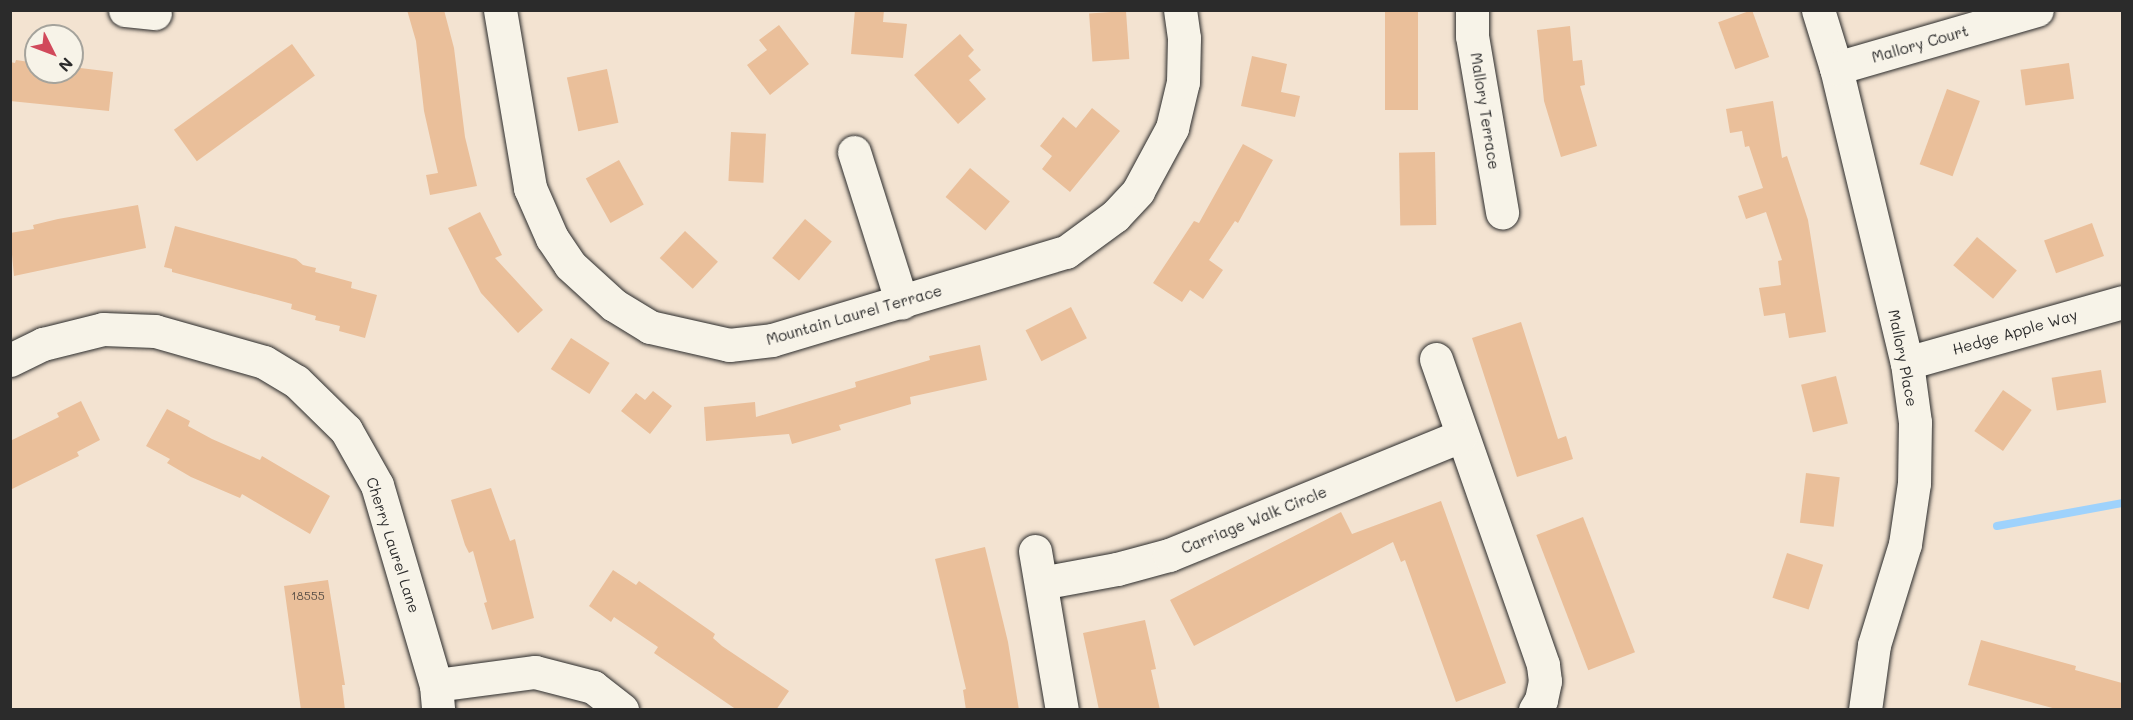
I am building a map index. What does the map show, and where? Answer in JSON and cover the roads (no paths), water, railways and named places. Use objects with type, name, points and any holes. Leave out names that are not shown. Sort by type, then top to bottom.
[{"type":"street","name":"Mountain Laurel Terrace","points":[[500,10],[530,188],[552,238],[570,266],[615,305],[651,327],[729,345],[772,340],[902,303],[1066,252],[1116,216],[1138,191],[1172,128],[1183,82],[1184,38],[1180,10]]},
{"type":"street","name":"Mallory Terrace","points":[[1472,10],[1472,36],[1502,212]]},
{"type":"street","name":"Mallory Place","points":[[1818,10],[1836,68],[1907,363],[1915,422],[1914,483],[1905,544],[1874,645],[1865,710]]},
{"type":"street","name":"Mallory Court","points":[[1836,68],[2037,10]]},
{"type":"street","points":[[854,152],[902,303]]},
{"type":"street","name":"Hedge Apple Way","points":[[1907,363],[2122,302]]},
{"type":"street","name":"Cherry Laurel Lane","points":[[10,360],[42,344],[103,329],[155,331],[264,362],[296,381],[346,430],[377,485],[437,697]]},
{"type":"street","points":[[1436,359],[1543,666],[1545,681],[1541,700],[1535,710]]},
{"type":"street","name":"Carriage Walk Circle","points":[[1062,710],[1038,567],[1117,569],[1169,555],[1461,436]]},
{"type":"street","points":[[437,697],[535,672],[593,687],[622,710]]},
{"type":"waterway","points":[[1997,526],[2122,503]]}]
